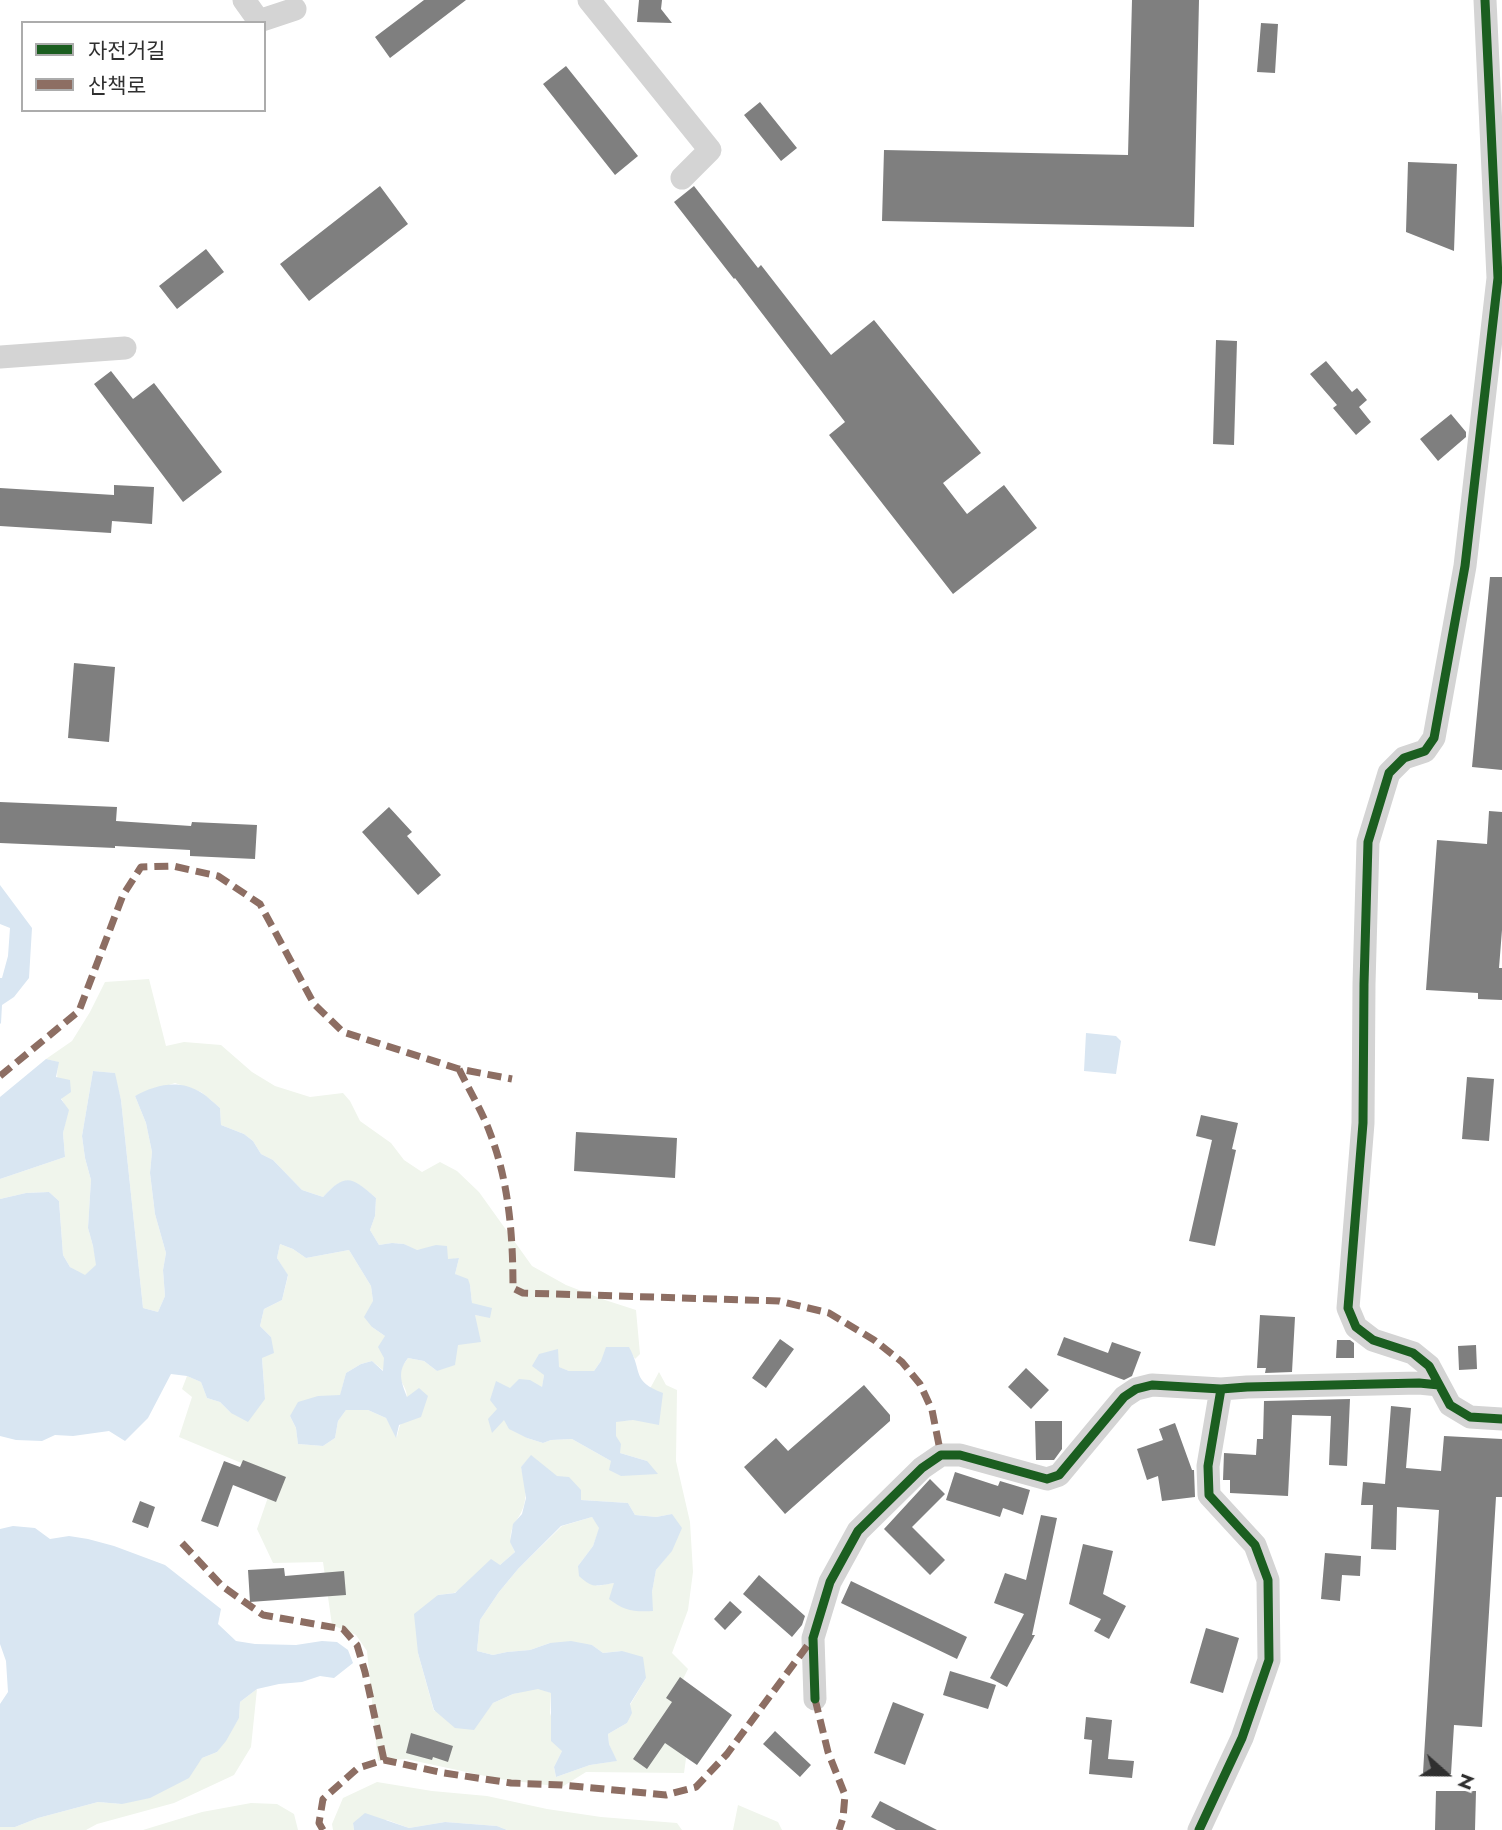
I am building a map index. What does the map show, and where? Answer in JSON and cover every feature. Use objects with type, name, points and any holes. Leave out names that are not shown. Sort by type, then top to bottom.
[{"type":"street","points":[[244,0],[259,21],[295,9]]},
{"type":"street","points":[[589,0],[710,150],[682,178]]},
{"type":"street","points":[[1485,0],[1498,278],[1465,566],[1434,738],[1425,751],[1404,758],[1389,773],[1368,842],[1363,1123],[1348,1308],[1356,1327],[1373,1340],[1413,1353],[1429,1366],[1450,1405],[1470,1417],[1502,1419]]},
{"type":"street","points":[[0,357],[125,348]]},
{"type":"street","points":[[814,1699],[813,1638],[830,1582],[858,1531],[922,1468],[942,1455],[960,1455],[1047,1479],[1059,1475],[1124,1397],[1136,1388],[1152,1385],[1221,1389],[1419,1383],[1439,1385]]},
{"type":"street","points":[[1199,1830],[1242,1738],[1269,1660],[1268,1580],[1255,1545],[1209,1495],[1208,1466],[1221,1389]]},
{"type":"shaded area","points":[[0,885],[32,928],[29,978],[14,997],[2,1005],[0,1024],[0,978],[8,956],[10,928],[0,924]]},
{"type":"shaded area","points":[[149,979],[166,1046],[184,1042],[221,1045],[252,1072],[275,1086],[310,1097],[343,1093],[360,1121],[391,1143],[404,1160],[422,1172],[440,1162],[457,1171],[479,1192],[532,1266],[566,1285],[636,1310],[640,1354],[635,1359],[628,1347],[601,1361],[594,1371],[569,1371],[558,1367],[544,1375],[542,1388],[497,1409],[504,1419],[527,1438],[543,1443],[572,1439],[611,1461],[647,1461],[620,1453],[616,1421],[633,1420],[659,1372],[666,1385],[677,1390],[676,1461],[690,1522],[693,1572],[688,1610],[672,1653],[688,1669],[677,1691],[692,1715],[684,1773],[586,1772],[562,1787],[499,1779],[406,1759],[378,1761],[367,1651],[356,1635],[332,1625],[323,1562],[273,1563],[257,1529],[275,1477],[179,1437],[192,1397],[182,1389],[187,1376],[201,1382],[207,1398],[220,1402],[231,1413],[265,1399],[262,1358],[271,1337],[260,1326],[264,1309],[282,1300],[288,1276],[277,1258],[280,1244],[306,1258],[349,1250],[371,1286],[372,1327],[385,1336],[384,1371],[372,1361],[361,1364],[346,1373],[340,1396],[318,1396],[290,1416],[296,1428],[298,1444],[323,1446],[335,1438],[338,1421],[346,1410],[368,1410],[386,1418],[397,1437],[407,1399],[400,1372],[408,1358],[424,1361],[437,1371],[458,1345],[475,1315],[490,1317],[472,1303],[470,1285],[455,1274],[459,1258],[448,1260],[425,1249],[416,1250],[404,1244],[379,1245],[370,1230],[375,1216],[376,1198],[368,1191],[349,1181],[337,1184],[323,1197],[302,1190],[273,1160],[261,1154],[253,1141],[244,1134],[221,1125],[220,1108],[201,1092],[175,1083],[135,1096],[146,1123],[152,1152],[150,1173],[155,1214],[166,1253],[163,1270],[165,1296],[158,1312],[143,1308],[121,1100],[114,1073],[93,1071],[82,1136],[91,1180],[88,1228],[97,1265],[85,1276],[70,1267],[63,1255],[59,1201],[49,1192],[26,1193],[0,1199],[0,1179],[65,1157],[63,1133],[68,1110],[58,1087],[58,1062],[46,1059],[72,1041],[105,982]],"holes":[[[531,1456],[581,1500],[628,1503],[635,1515],[656,1517],[672,1514],[672,1550],[656,1570],[652,1592],[614,1583],[597,1586],[578,1566],[593,1546],[600,1527],[592,1517],[562,1526],[518,1569],[480,1620],[477,1651],[493,1655],[530,1650],[550,1643],[592,1645],[603,1653],[622,1651],[646,1678],[630,1705],[627,1723],[608,1734],[616,1761],[590,1765],[556,1777],[554,1767],[562,1751],[550,1713],[551,1693],[538,1688],[513,1694],[493,1703],[485,1713],[434,1711],[418,1653],[438,1595],[454,1593],[500,1565],[515,1552],[512,1530],[523,1508],[525,1496],[521,1467]]]},
{"type":"shaded area","points":[[1086,1033],[1116,1036],[1121,1041],[1116,1074],[1084,1071]]},
{"type":"shaded area","points":[[46,1059],[59,1062],[56,1077],[70,1080],[71,1092],[61,1099],[69,1110],[63,1133],[65,1157],[0,1179],[0,1097]]},
{"type":"shaded area","points":[[93,1071],[115,1073],[121,1100],[143,1308],[158,1312],[165,1296],[163,1270],[166,1253],[155,1214],[150,1173],[152,1152],[146,1123],[135,1096],[160,1086],[185,1086],[202,1093],[220,1108],[221,1125],[244,1134],[253,1141],[261,1154],[273,1160],[302,1190],[323,1197],[344,1181],[349,1180],[361,1185],[376,1198],[375,1216],[370,1230],[379,1245],[404,1244],[417,1250],[436,1245],[447,1246],[448,1259],[459,1258],[455,1274],[468,1279],[472,1303],[492,1308],[490,1318],[475,1315],[481,1342],[458,1345],[455,1365],[437,1371],[424,1361],[408,1358],[402,1368],[401,1377],[407,1397],[419,1388],[428,1396],[421,1417],[399,1425],[396,1438],[386,1418],[368,1410],[346,1410],[338,1421],[335,1438],[323,1446],[298,1444],[296,1428],[290,1416],[298,1402],[318,1396],[340,1395],[346,1373],[361,1364],[372,1361],[383,1371],[384,1358],[378,1347],[385,1336],[364,1317],[373,1301],[371,1286],[349,1250],[306,1258],[280,1244],[277,1258],[288,1275],[282,1300],[264,1309],[260,1326],[271,1337],[274,1353],[262,1358],[265,1399],[248,1422],[231,1413],[220,1402],[207,1398],[201,1382],[187,1376],[171,1374],[148,1418],[125,1441],[109,1431],[73,1436],[55,1435],[42,1441],[0,1436],[0,1199],[26,1193],[49,1192],[59,1201],[63,1255],[70,1267],[85,1275],[96,1265],[88,1228],[91,1180],[82,1136]]},
{"type":"shaded area","points":[[606,1347],[629,1347],[642,1380],[663,1393],[659,1425],[633,1420],[616,1422],[616,1436],[621,1444],[620,1453],[647,1461],[658,1474],[621,1476],[609,1470],[611,1461],[572,1439],[543,1443],[509,1429],[504,1420],[492,1433],[488,1419],[497,1409],[490,1400],[496,1381],[510,1388],[519,1379],[530,1380],[542,1387],[544,1375],[532,1366],[539,1354],[558,1349],[559,1367],[569,1371],[594,1371]]},
{"type":"shaded area","points":[[531,1455],[557,1476],[569,1477],[581,1490],[581,1500],[628,1503],[635,1515],[656,1517],[672,1514],[682,1528],[672,1551],[656,1570],[652,1592],[653,1611],[635,1611],[620,1606],[609,1599],[614,1583],[595,1586],[579,1576],[578,1566],[593,1546],[599,1528],[592,1517],[561,1526],[518,1569],[480,1620],[477,1651],[493,1655],[571,1641],[592,1645],[603,1653],[622,1651],[643,1657],[646,1678],[630,1704],[632,1713],[627,1723],[608,1734],[609,1744],[617,1761],[590,1765],[556,1777],[554,1767],[562,1751],[551,1741],[551,1693],[538,1689],[513,1694],[493,1703],[474,1730],[455,1728],[434,1710],[418,1653],[414,1614],[438,1595],[455,1593],[491,1559],[500,1565],[515,1552],[510,1542],[513,1524],[522,1514],[526,1498],[521,1467]]},
{"type":"shaded area","points":[[13,1526],[35,1528],[50,1539],[69,1536],[88,1539],[165,1565],[221,1609],[218,1624],[236,1641],[296,1645],[337,1642],[348,1650],[353,1663],[334,1678],[320,1676],[302,1682],[257,1689],[240,1702],[239,1718],[217,1752],[202,1758],[189,1778],[150,1798],[122,1804],[98,1802],[15,1827],[0,1827],[0,1704],[8,1692],[6,1661],[0,1644],[0,1529]]},
{"type":"shaded area","points":[[257,1689],[251,1747],[234,1775],[174,1803],[97,1824],[86,1830],[0,1830],[0,1827],[15,1827],[98,1802],[122,1804],[217,1752],[239,1718],[240,1702]]},
{"type":"shaded area","points":[[377,1782],[487,1796],[601,1817],[677,1823],[682,1830],[507,1830],[497,1826],[445,1822],[409,1828],[387,1820],[353,1823],[354,1830],[333,1830],[332,1824],[343,1798]]},
{"type":"shaded area","points":[[251,1803],[277,1804],[294,1814],[298,1830],[143,1830],[202,1812]]},
{"type":"shaded area","points":[[738,1805],[778,1822],[782,1830],[733,1830]]},
{"type":"shaded area","points":[[365,1813],[409,1828],[445,1822],[497,1826],[507,1830],[354,1830],[353,1823]]},
{"type":"building","points":[[424,0],[466,0],[390,58],[375,37]]},
{"type":"building","points":[[639,0],[662,0],[661,9],[672,23],[637,22]]},
{"type":"building","points":[[1132,0],[1199,0],[1194,227],[882,221],[884,150],[1128,155]]},
{"type":"building","points":[[1261,23],[1278,24],[1275,73],[1257,72]]},
{"type":"building","points":[[566,66],[638,156],[615,175],[543,84]]},
{"type":"building","points":[[760,102],[797,148],[781,161],[744,115]]},
{"type":"building","points":[[1408,162],[1457,164],[1454,251],[1406,232]]},
{"type":"building","points":[[380,186],[408,224],[309,301],[280,264]]},
{"type":"building","points":[[694,186],[758,268],[761,265],[831,355],[874,320],[981,453],[943,483],[967,514],[1004,485],[1037,528],[953,594],[829,435],[845,422],[674,202]]},
{"type":"building","points":[[206,249],[224,272],[177,309],[159,286]]},
{"type":"building","points":[[1216,340],[1237,341],[1234,445],[1213,444]]},
{"type":"building","points":[[1326,361],[1352,392],[1357,388],[1367,400],[1359,407],[1371,422],[1356,435],[1333,408],[1337,405],[1310,374]]},
{"type":"building","points":[[111,371],[133,399],[154,383],[222,472],[183,502],[94,384]]},
{"type":"building","points":[[1451,414],[1466,432],[1466,437],[1438,461],[1420,439]]},
{"type":"building","points":[[114,485],[154,487],[152,524],[112,521],[111,533],[0,526],[0,488],[114,495]]},
{"type":"building","points":[[1490,577],[1502,577],[1502,770],[1472,767]]},
{"type":"building","points":[[74,663],[115,667],[109,742],[68,738]]},
{"type":"building","points":[[0,802],[117,807],[116,821],[191,826],[192,822],[257,825],[255,859],[190,856],[190,850],[0,843]]},
{"type":"building","points":[[389,807],[412,832],[407,836],[441,875],[418,895],[362,832]]},
{"type":"building","points":[[1489,811],[1502,812],[1502,930],[1499,968],[1502,968],[1502,1000],[1478,999],[1478,993],[1426,990],[1437,840],[1487,844]]},
{"type":"building","points":[[1467,1077],[1494,1079],[1489,1141],[1462,1139]]},
{"type":"building","points":[[1201,1115],[1238,1123],[1232,1149],[1236,1150],[1215,1246],[1189,1241],[1212,1140],[1196,1136]]},
{"type":"building","points":[[576,1132],[677,1138],[675,1178],[574,1171]]},
{"type":"building","points":[[1260,1315],[1295,1317],[1292,1372],[1265,1373],[1266,1368],[1257,1368]]},
{"type":"building","points":[[1064,1337],[1108,1353],[1112,1342],[1141,1352],[1132,1376],[1124,1380],[1057,1355]]},
{"type":"building","points":[[780,1339],[794,1349],[766,1388],[752,1378]]},
{"type":"building","points":[[1337,1340],[1350,1340],[1354,1343],[1354,1358],[1336,1358]]},
{"type":"building","points":[[1476,1345],[1477,1369],[1459,1370],[1458,1346]]},
{"type":"building","points":[[1026,1368],[1049,1390],[1031,1409],[1008,1387]]},
{"type":"building","points":[[864,1385],[890,1415],[890,1421],[785,1514],[744,1467],[776,1438],[788,1451]]},
{"type":"building","points":[[1350,1399],[1347,1466],[1329,1465],[1331,1416],[1292,1415],[1288,1496],[1230,1493],[1230,1480],[1223,1480],[1224,1453],[1256,1455],[1257,1439],[1263,1439],[1264,1401]]},
{"type":"building","points":[[1391,1406],[1411,1408],[1406,1468],[1441,1471],[1444,1436],[1502,1439],[1502,1497],[1496,1497],[1482,1727],[1454,1725],[1451,1774],[1423,1773],[1439,1510],[1397,1507],[1396,1550],[1371,1549],[1373,1505],[1361,1505],[1363,1482],[1385,1484]]},
{"type":"building","points":[[1035,1421],[1062,1421],[1062,1449],[1054,1460],[1036,1460]]},
{"type":"building","points":[[1175,1423],[1194,1470],[1195,1497],[1162,1501],[1158,1476],[1147,1480],[1137,1449],[1163,1440],[1159,1429]]},
{"type":"building","points":[[243,1460],[286,1477],[276,1502],[233,1485],[218,1527],[201,1521],[224,1461],[240,1467]]},
{"type":"building","points":[[955,1472],[998,1486],[1000,1481],[1030,1490],[1023,1515],[1003,1508],[1000,1517],[946,1500]]},
{"type":"building","points":[[930,1479],[945,1494],[912,1527],[945,1560],[930,1575],[884,1529]]},
{"type":"building","points":[[140,1501],[155,1507],[148,1528],[132,1522]]},
{"type":"building","points":[[1041,1515],[1057,1518],[1032,1635],[1035,1635],[1007,1687],[990,1678],[1024,1614],[994,1603],[1005,1573],[1026,1580]]},
{"type":"building","points":[[1083,1544],[1113,1551],[1103,1594],[1126,1606],[1109,1639],[1094,1631],[1101,1619],[1069,1604]]},
{"type":"building","points":[[1325,1553],[1361,1556],[1360,1576],[1342,1575],[1340,1601],[1321,1599]]},
{"type":"building","points":[[284,1568],[285,1576],[344,1571],[346,1595],[250,1602],[248,1570]]},
{"type":"building","points":[[759,1575],[805,1616],[802,1625],[792,1637],[743,1594]]},
{"type":"building","points":[[851,1581],[967,1637],[957,1659],[841,1603]]},
{"type":"building","points":[[730,1601],[742,1612],[725,1630],[714,1619]]},
{"type":"building","points":[[1206,1628],[1239,1638],[1223,1693],[1190,1683]]},
{"type":"building","points":[[950,1671],[996,1685],[988,1709],[943,1695]]},
{"type":"building","points":[[680,1677],[732,1715],[697,1765],[665,1743],[647,1769],[633,1759],[672,1702],[666,1698]]},
{"type":"building","points":[[893,1702],[924,1714],[905,1765],[874,1753]]},
{"type":"building","points":[[1086,1717],[1112,1720],[1108,1759],[1134,1761],[1132,1778],[1089,1774],[1092,1740],[1084,1739]]},
{"type":"building","points":[[775,1731],[811,1765],[800,1777],[763,1744]]},
{"type":"building","points":[[411,1733],[453,1746],[448,1762],[406,1753]]},
{"type":"building","points":[[1436,1791],[1476,1791],[1475,1830],[1435,1830]]},
{"type":"building","points":[[880,1801],[937,1830],[896,1830],[871,1817]]},
{"type":"marked path","points":[[0,1076],[79,1011],[123,895],[141,867],[173,866],[218,876],[260,904],[314,1004],[343,1032],[459,1069],[512,1079]]},
{"type":"marked path","points":[[459,1069],[487,1125],[502,1171],[511,1229],[513,1288],[523,1293],[779,1301],[829,1313],[874,1340],[902,1362],[920,1384],[932,1410],[941,1455]]},
{"type":"marked path","points":[[182,1543],[222,1586],[263,1615],[343,1629],[357,1645],[384,1760]]},
{"type":"marked path","points":[[323,1830],[319,1823],[323,1799],[358,1768],[384,1760],[511,1783],[666,1795],[696,1787],[727,1754],[813,1638]]},
{"type":"marked path","points":[[815,1699],[828,1752],[845,1795],[839,1830]]},
{"type":"cycle path","points":[[1485,0],[1498,278],[1465,566],[1434,738],[1425,751],[1404,758],[1389,773],[1368,842],[1363,1123],[1348,1308],[1356,1327],[1373,1340],[1413,1353],[1429,1366],[1450,1405],[1470,1417],[1502,1419]]},
{"type":"cycle path","points":[[815,1699],[813,1638],[830,1582],[858,1531],[922,1468],[941,1455],[960,1455],[1047,1479],[1059,1475],[1124,1397],[1136,1389],[1152,1385],[1221,1389],[1419,1383],[1439,1385]]},
{"type":"cycle path","points":[[1199,1830],[1242,1738],[1269,1660],[1268,1580],[1255,1545],[1209,1495],[1208,1466],[1221,1389]]}]
